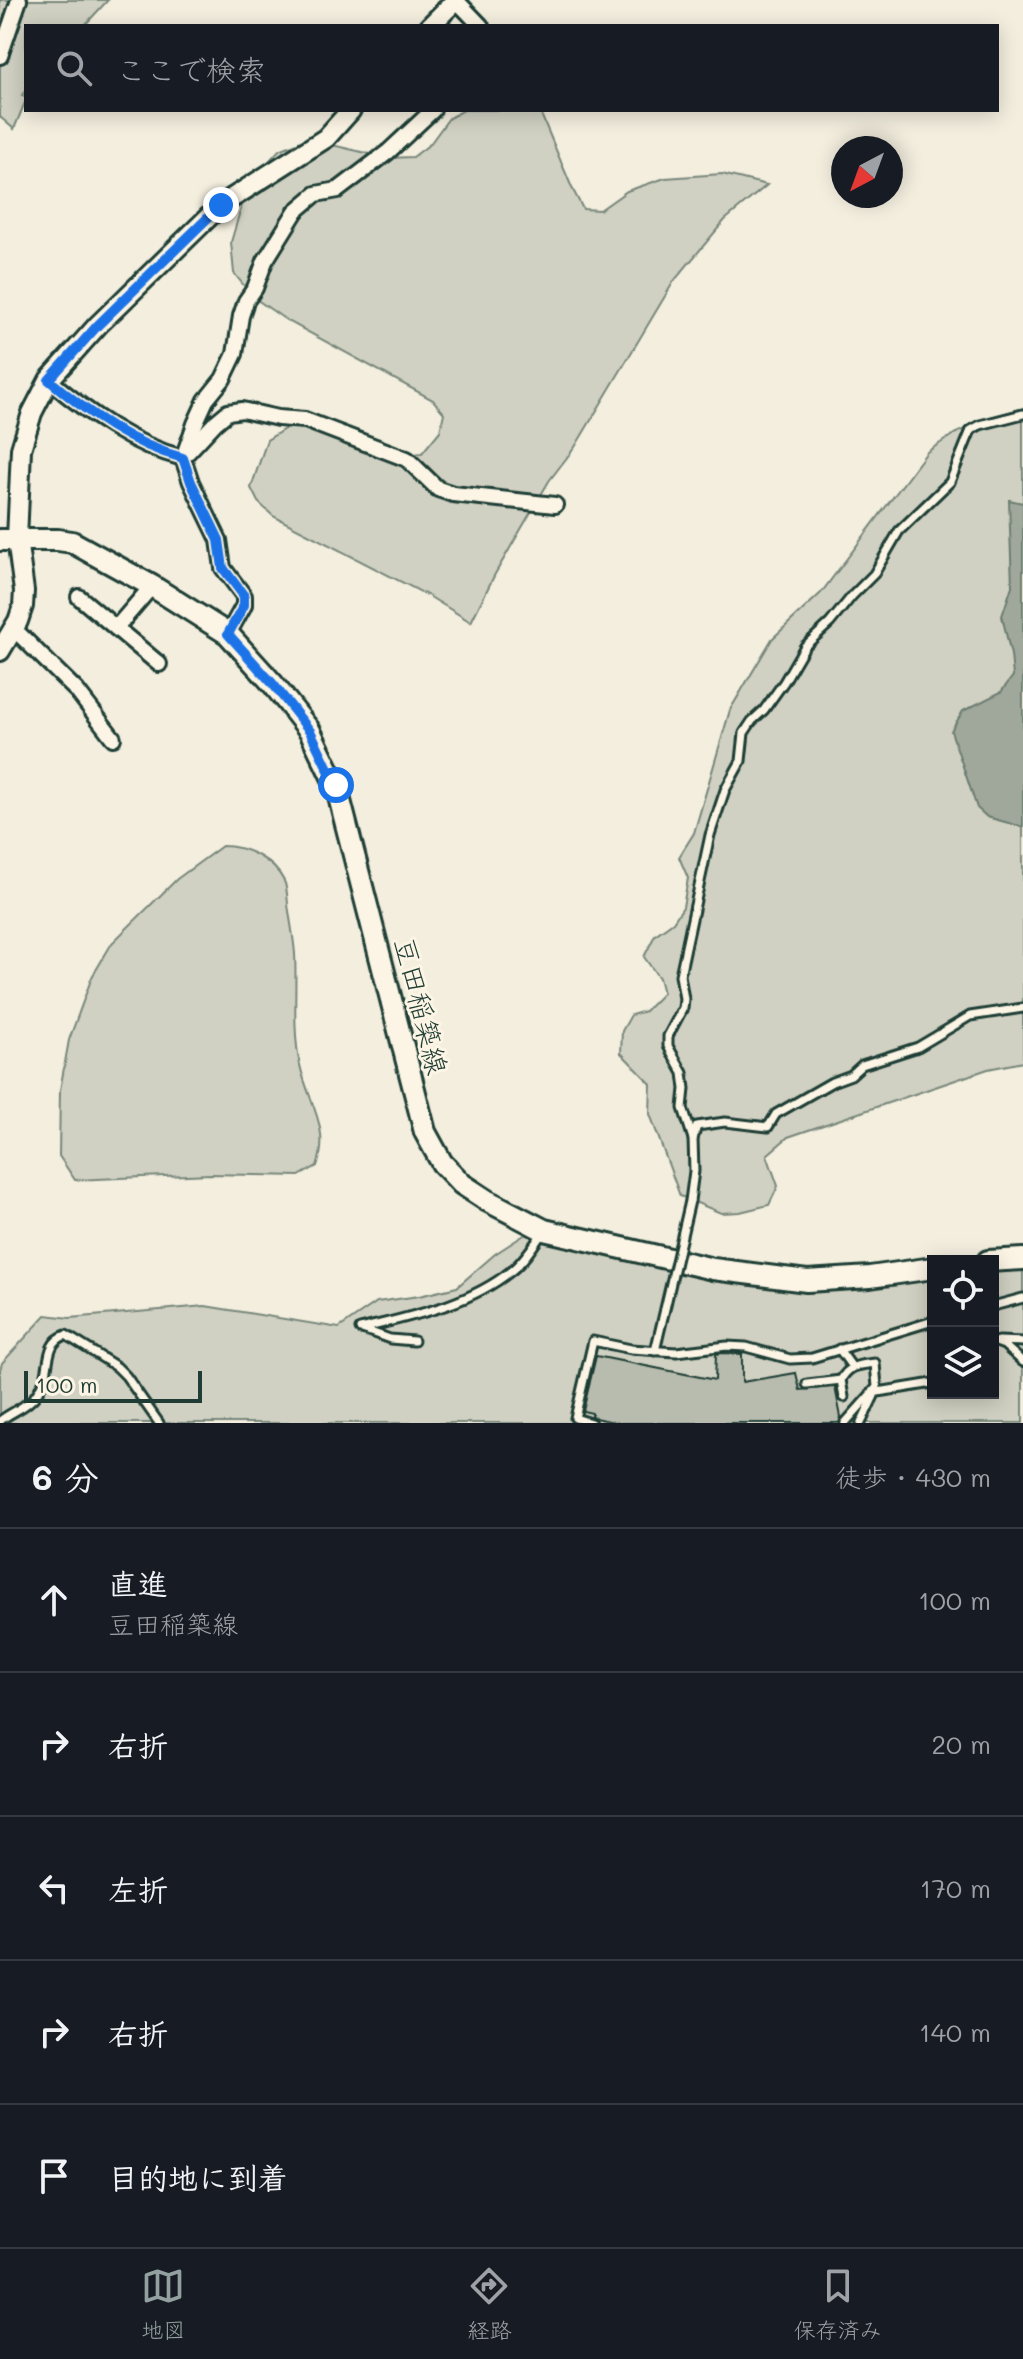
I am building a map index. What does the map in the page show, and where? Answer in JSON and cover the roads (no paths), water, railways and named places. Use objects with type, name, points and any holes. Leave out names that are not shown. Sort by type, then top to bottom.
[{"type":"main road","name":"豆田稲築線","points":[[9,540],[72,542],[152,586],[228,634],[310,731],[336,785],[425,1132],[442,1163],[462,1184],[544,1230],[713,1269],[807,1281],[927,1269]]},
{"type":"main road","points":[[999,1260],[1023,1259]]},
{"type":"street","points":[[0,56],[19,0]]},
{"type":"street","points":[[432,24],[456,0],[479,24]]},
{"type":"street","points":[[0,651],[14,629],[23,606],[24,591],[9,540],[21,449],[32,413],[49,380],[98,325],[221,205],[326,138],[349,112]]},
{"type":"street","points":[[228,634],[244,605],[244,596],[223,568],[219,540],[183,458],[206,400],[223,379],[235,354],[246,301],[289,220],[316,194],[338,190],[356,177],[431,112]]},
{"type":"street","points":[[49,380],[77,404],[116,429],[158,452],[183,458]]},
{"type":"street","points":[[183,458],[228,412],[242,410],[305,420],[407,459],[438,489],[453,494],[555,505]]},
{"type":"street","points":[[116,628],[152,586]]},
{"type":"street","points":[[79,597],[159,664]]},
{"type":"street","points":[[14,629],[77,691],[113,738]]},
{"type":"lane","points":[[655,1351],[690,1201],[694,1171],[693,1139],[683,1108],[683,1073],[668,1046],[668,1036],[683,1008],[680,975],[710,835],[725,790],[741,761],[744,733],[784,682],[805,646],[874,574],[899,531],[950,482],[971,430],[1023,414]]},
{"type":"lane","points":[[693,1139],[697,1126],[711,1123],[768,1127],[776,1114],[832,1082],[851,1075],[862,1065],[918,1047],[970,1016],[1023,1008]]},
{"type":"lane","points":[[414,1341],[390,1339],[360,1329],[420,1314],[476,1293],[513,1270],[544,1230]]},
{"type":"lane","points":[[999,1304],[1023,1298]]},
{"type":"lane","points":[[591,1423],[575,1418],[593,1341],[631,1349],[676,1352],[746,1347],[790,1359],[812,1358],[927,1323]]},
{"type":"lane","points":[[0,1421],[34,1398],[45,1379],[52,1346],[66,1335],[117,1367],[159,1423]]},
{"type":"lane","points":[[999,1341],[1023,1342]]},
{"type":"lane","points":[[999,1344],[1023,1362]]},
{"type":"lane","points":[[839,1349],[852,1367]]},
{"type":"lane","points":[[844,1397],[841,1380],[845,1372],[852,1367],[875,1363],[877,1387],[861,1423]]},
{"type":"lane","points":[[807,1384],[841,1380]]},
{"type":"lane","points":[[845,1423],[874,1393],[927,1384]]}]
